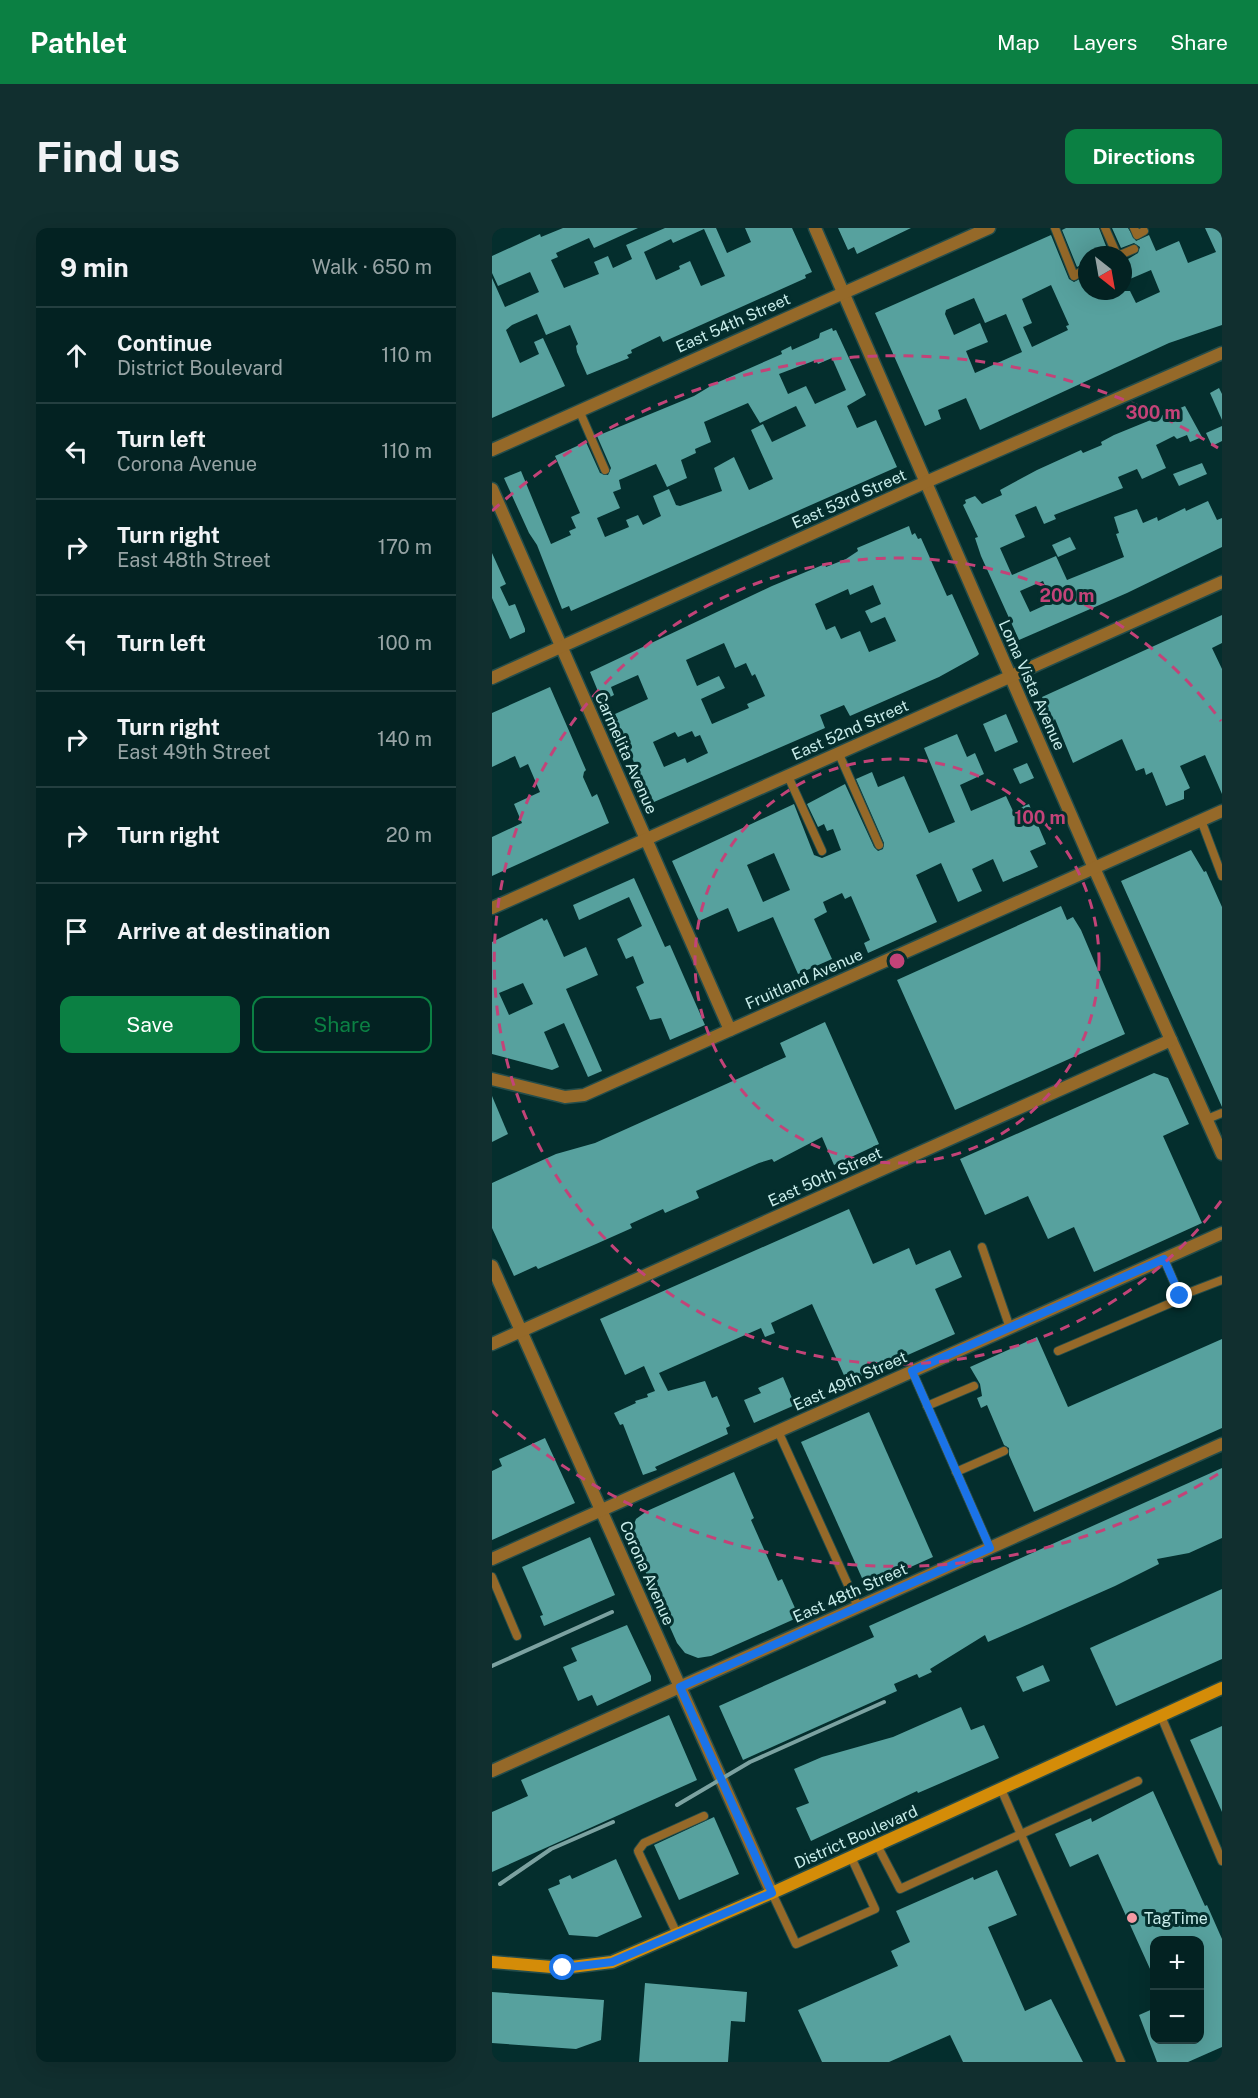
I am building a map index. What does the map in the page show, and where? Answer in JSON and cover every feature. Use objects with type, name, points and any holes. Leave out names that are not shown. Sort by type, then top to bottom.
[{"type":"main road","name":"District Boulevard","points":[[492,1962],[563,1968],[612,1962],[772,1893],[1222,1688]]},
{"type":"street","name":"Loma Vista Avenue","points":[[815,228],[1094,868],[1222,1154]]},
{"type":"street","name":"East 54th Street","points":[[492,450],[989,228]]},
{"type":"street","name":"East 53rd Street","points":[[492,678],[926,482],[1222,353]]},
{"type":"street","name":"Carmelita Avenue","points":[[492,489],[730,1030]]},
{"type":"street","name":"East 52nd Street","points":[[492,908],[1222,582]]},
{"type":"street","name":"Fruitland Avenue","points":[[492,1079],[566,1097],[579,1096],[1222,811]]},
{"type":"street","name":"East 50th Street","points":[[492,1344],[1171,1040]]},
{"type":"street","name":"East 49th Street","points":[[492,1559],[1222,1233]]},
{"type":"street","name":"Corona Avenue","points":[[492,1266],[772,1893]]},
{"type":"street","name":"East 48th Street","points":[[492,1771],[1222,1444]]},
{"type":"lane","points":[[1055,228],[1074,276],[1078,274]]},
{"type":"lane","points":[[1105,228],[1114,246]]},
{"type":"lane","points":[[1134,228],[1137,234],[1144,231]]},
{"type":"lane","points":[[579,410],[605,470]]},
{"type":"lane","points":[[839,753],[879,845]]},
{"type":"lane","points":[[788,776],[822,852]]},
{"type":"lane","points":[[1201,820],[1222,876]]},
{"type":"lane","points":[[1207,1119],[1222,1113]]},
{"type":"lane","points":[[981,1247],[1010,1328]]},
{"type":"lane","points":[[1164,1259],[1180,1296]]},
{"type":"lane","points":[[1058,1351],[1178,1300],[1180,1296],[1222,1280]]},
{"type":"lane","points":[[912,1371],[990,1548]]},
{"type":"lane","points":[[927,1406],[974,1386]]},
{"type":"lane","points":[[778,1431],[858,1608]]},
{"type":"lane","points":[[956,1472],[1004,1451]]},
{"type":"lane","points":[[492,1578],[517,1636]]},
{"type":"lane","points":[[1161,1716],[1222,1861]]},
{"type":"lane","points":[[877,1845],[900,1888],[1138,1781]]},
{"type":"lane","points":[[1000,1789],[1120,2062]]},
{"type":"lane","points":[[677,1934],[638,1851],[644,1843],[704,1816]]},
{"type":"lane","points":[[772,1893],[796,1944],[875,1909],[851,1857]]},
{"type":"building","points":[[563,228],[638,228],[594,248],[589,238],[556,253],[558,257],[551,260],[564,288],[599,274],[594,262],[608,256],[613,268],[632,259],[626,245],[665,228],[716,228],[727,253],[751,242],[745,228],[792,228],[812,272],[805,275],[806,278],[663,342],[660,336],[631,350],[632,353],[627,355],[629,358],[587,375],[577,352],[578,344],[570,325],[546,335],[537,314],[512,325],[506,330],[520,363],[539,354],[534,342],[543,338],[565,386],[492,418],[492,278],[505,307],[539,292],[530,272],[498,286],[492,273],[492,256],[540,234],[541,237]],"holes":[[[704,229],[725,276],[701,286],[690,261],[679,266],[680,269],[656,280],[644,252],[671,239],[673,243]]]},
{"type":"building","points":[[838,228],[911,228],[857,254],[854,247],[848,250]]},
{"type":"building","points":[[1099,228],[1106,246],[1078,246],[1077,267],[1062,230]]},
{"type":"building","points":[[1112,228],[1128,228],[1136,241],[1149,235],[1156,251],[1179,241],[1188,263],[1216,252],[1205,228],[1222,228],[1222,325],[1169,343],[980,430],[966,398],[938,410],[941,419],[925,426],[875,313],[1051,235],[1069,279],[1074,282],[1078,280],[1078,300],[1132,300],[1132,295],[1136,303],[1160,292],[1151,270],[1132,278],[1132,257],[1138,253],[1140,247],[1134,243],[1120,246]],"holes":[[[1051,285],[1069,325],[1066,326],[1068,330],[1032,347],[1023,327],[1032,323],[1022,299]],[[974,298],[985,323],[1006,314],[1022,352],[975,373],[966,351],[988,342],[980,323],[954,335],[945,314],[946,310]]]},
{"type":"building","points":[[832,328],[833,331],[836,330],[866,395],[847,406],[857,428],[876,420],[897,467],[571,611],[569,606],[562,609],[537,545],[529,533],[504,478],[521,471],[551,544],[571,535],[569,531],[576,528],[571,517],[580,513],[555,456],[586,442],[600,473],[608,475],[611,468],[597,436],[694,396],[714,384],[782,354],[781,351],[791,346],[792,350],[819,338],[820,333]],"holes":[[[832,358],[846,390],[815,404],[806,386],[788,394],[779,374],[816,360],[818,364]],[[748,403],[760,423],[796,406],[806,426],[772,442],[763,424],[751,430],[773,479],[749,490],[734,457],[714,468],[722,491],[680,506],[676,505],[669,489],[653,496],[661,516],[643,525],[638,515],[626,520],[629,527],[605,537],[597,518],[620,508],[613,492],[621,489],[619,480],[656,464],[667,487],[687,478],[681,460],[696,453],[695,449],[711,442],[704,422]]]},
{"type":"building","points":[[1219,388],[1222,394],[1222,420],[1210,393]]},
{"type":"building","points":[[1185,406],[1202,437],[1190,442],[1187,435],[1177,439],[1174,436],[1156,445],[1166,468],[1142,479],[1137,469],[1118,477],[1123,488],[1054,515],[1056,519],[1044,524],[1036,506],[1015,515],[1025,537],[1000,548],[1012,575],[1056,556],[1067,580],[1124,557],[1116,534],[1119,533],[1114,517],[1137,509],[1143,523],[1157,517],[1158,521],[1185,508],[1186,511],[1208,501],[1217,520],[1222,518],[1222,547],[1127,593],[1019,640],[981,556],[975,538],[978,537],[963,505],[966,503],[965,500],[975,496],[982,504],[1002,495],[1000,490],[1037,470],[1081,450],[1083,453],[1102,445],[1101,442]],"holes":[[[1043,581],[1052,602],[1030,612],[1020,591]]]},
{"type":"building","points":[[1222,426],[1222,441],[1212,446],[1206,433]]},
{"type":"building","points":[[1202,463],[1207,474],[1179,486],[1173,474]]},
{"type":"building","points":[[909,526],[912,535],[915,533],[918,539],[921,538],[947,596],[952,594],[979,654],[939,677],[850,716],[844,705],[820,715],[825,728],[647,805],[633,772],[637,770],[615,721],[618,720],[615,714],[648,699],[638,675],[611,687],[614,695],[602,701],[590,672],[772,586],[825,564],[826,567],[846,559],[858,551],[857,548]],"holes":[[[873,585],[881,604],[865,611],[871,623],[885,617],[896,641],[869,652],[860,631],[841,639],[835,626],[826,630],[815,604],[848,589],[850,595]],[[724,643],[735,668],[746,663],[752,676],[755,674],[765,696],[747,704],[749,708],[712,724],[701,699],[725,688],[719,676],[697,686],[686,660]],[[692,731],[695,737],[700,735],[708,753],[687,763],[685,758],[664,767],[653,742],[675,732],[678,737]]]},
{"type":"building","points":[[1070,537],[1076,549],[1058,557],[1052,545]]},
{"type":"building","points":[[492,553],[506,584],[500,587],[509,606],[515,604],[525,629],[525,632],[510,639],[492,598]]},
{"type":"building","points":[[1222,615],[1222,643],[1212,648],[1222,669],[1222,794],[1205,755],[1180,766],[1190,788],[1184,791],[1184,799],[1166,806],[1152,772],[1146,775],[1144,768],[1136,771],[1122,739],[1073,763],[1055,719],[1053,721],[1042,697]]},
{"type":"building","points":[[550,687],[586,770],[583,777],[592,797],[597,794],[609,823],[492,876],[492,837],[522,823],[514,804],[540,792],[528,764],[520,768],[515,756],[492,767],[492,713]]},
{"type":"building","points":[[1006,714],[1018,742],[995,752],[983,724]]},
{"type":"building","points":[[957,734],[967,757],[975,753],[984,774],[960,785],[971,811],[1006,796],[1013,811],[1029,804],[1046,844],[1030,851],[1038,867],[1003,882],[993,859],[972,869],[982,891],[958,902],[941,863],[916,875],[937,922],[868,953],[864,943],[870,940],[851,896],[845,899],[842,893],[823,902],[827,912],[814,919],[832,959],[798,974],[773,917],[738,932],[728,908],[699,921],[672,861],[794,804],[814,855],[822,858],[841,850],[833,829],[827,831],[824,824],[818,827],[807,804],[845,784],[874,847],[878,851],[883,849],[884,843],[856,779],[872,772],[878,787],[904,776],[929,833],[955,822],[924,748]],"holes":[[[774,853],[790,890],[763,902],[747,865]]]},
{"type":"building","points":[[1027,763],[1034,778],[1020,784],[1013,769]]},
{"type":"building","points":[[1191,850],[1204,872],[1206,871],[1222,907],[1222,1107],[1121,881]]},
{"type":"building","points":[[634,878],[665,947],[670,945],[705,1025],[670,1040],[661,1018],[650,1020],[636,987],[644,983],[633,956],[626,959],[617,939],[642,926],[629,897],[579,920],[573,905]]},
{"type":"building","points":[[1061,906],[1067,920],[1073,917],[1081,930],[1125,1034],[955,1110],[897,980]]},
{"type":"building","points":[[542,918],[544,921],[547,919],[564,957],[586,947],[598,975],[566,989],[602,1071],[588,1077],[564,1023],[544,1032],[559,1067],[552,1070],[492,1054],[492,942]],"holes":[[[523,983],[533,1004],[509,1015],[499,993]]]},
{"type":"building","points":[[825,1022],[879,1144],[834,1165],[822,1137],[774,1162],[772,1159],[759,1163],[696,1191],[699,1198],[665,1213],[663,1209],[630,1224],[632,1228],[538,1269],[536,1266],[514,1276],[492,1228],[492,1183],[556,1154],[595,1143],[786,1057],[780,1043]]},
{"type":"building","points":[[1154,1073],[1168,1078],[1189,1124],[1163,1136],[1202,1223],[1094,1272],[1074,1227],[1048,1239],[1028,1196],[985,1215],[960,1159]]},
{"type":"building","points":[[492,1096],[508,1134],[492,1142]]},
{"type":"building","points":[[849,1209],[873,1264],[909,1248],[916,1265],[950,1250],[962,1277],[935,1289],[955,1334],[847,1382],[812,1304],[771,1323],[775,1333],[765,1337],[761,1328],[659,1373],[668,1391],[705,1381],[712,1398],[717,1396],[730,1426],[726,1428],[728,1434],[655,1467],[657,1470],[643,1475],[623,1424],[620,1425],[614,1413],[636,1403],[635,1401],[648,1397],[647,1394],[655,1391],[644,1366],[625,1375],[600,1319]]},
{"type":"building","points":[[1037,1337],[1068,1407],[1222,1339],[1222,1428],[1034,1512],[1009,1455],[1009,1448],[1004,1445],[987,1405],[981,1408],[977,1398],[982,1396],[980,1384],[970,1367]]},
{"type":"building","points":[[783,1377],[795,1405],[754,1423],[744,1400],[761,1393],[758,1388]]},
{"type":"building","points":[[869,1412],[933,1557],[866,1587],[801,1442]]},
{"type":"building","points":[[545,1438],[575,1503],[492,1540],[492,1471],[502,1466],[499,1459]]},
{"type":"building","points":[[1222,1468],[1222,1538],[1189,1553],[1157,1559],[1159,1564],[1115,1586],[988,1642],[985,1635],[930,1669],[932,1672],[919,1678],[917,1674],[894,1684],[897,1691],[743,1760],[719,1706],[874,1637],[869,1626]]},
{"type":"building","points":[[734,1472],[754,1518],[751,1520],[778,1581],[782,1579],[799,1617],[711,1656],[698,1658],[685,1653],[677,1643],[634,1546],[631,1532],[636,1519],[647,1511]]},
{"type":"building","points":[[590,1537],[615,1595],[544,1626],[540,1616],[543,1615],[522,1567]]},
{"type":"building","points":[[1222,1589],[1222,1659],[1116,1706],[1090,1648]]},
{"type":"building","points":[[627,1625],[651,1676],[651,1681],[597,1706],[592,1695],[578,1701],[563,1667],[577,1661],[571,1648]]},
{"type":"building","points":[[1043,1665],[1050,1681],[1023,1692],[1016,1677]]},
{"type":"building","points":[[961,1707],[971,1730],[984,1725],[999,1758],[918,1793],[917,1791],[811,1841],[796,1808],[809,1803],[794,1769],[822,1757],[893,1737]]},
{"type":"building","points":[[669,1715],[697,1780],[492,1872],[492,1812],[528,1796],[521,1780]]},
{"type":"building","points":[[1222,1726],[1222,1812],[1190,1740]]},
{"type":"building","points":[[1153,1791],[1222,1939],[1222,2047],[1188,2062],[1157,2062],[1150,2044],[1204,2044],[1204,1936],[1150,1936],[1150,1969],[1098,1854],[1070,1867],[1055,1834],[1091,1818],[1092,1822]]},
{"type":"building","points":[[714,1817],[739,1874],[679,1900],[654,1845]]},
{"type":"building","points":[[616,1859],[642,1917],[597,1937],[569,1935],[548,1889],[560,1884],[559,1880],[570,1875],[572,1879]]},
{"type":"building","points":[[997,1870],[1017,1915],[988,1927],[1025,2011],[1051,1999],[1083,2062],[963,2062],[950,2035],[889,2062],[822,2062],[798,2010],[898,1966],[891,1951],[910,1942],[896,1911],[973,1877],[974,1880]]},
{"type":"building","points":[[645,1983],[747,1992],[745,2022],[731,2021],[728,2062],[639,2062]]},
{"type":"building","points":[[492,1992],[604,2000],[601,2040],[576,2049],[492,2043]]},
{"type":"building","points":[[1150,2010],[1150,2044],[1139,2015]]},
{"type":"railway","points":[[492,1666],[612,1612]]},
{"type":"railway","points":[[677,1805],[750,1762],[884,1702]]},
{"type":"railway","points":[[500,1884],[551,1849],[613,1822]]},
{"type":"place","name":"TagTime","points":[[1132,1918]]},
{"type":"route","points":[[563,1968],[612,1962],[772,1893],[680,1687],[990,1548],[912,1371],[1164,1259],[1180,1296]]}]
